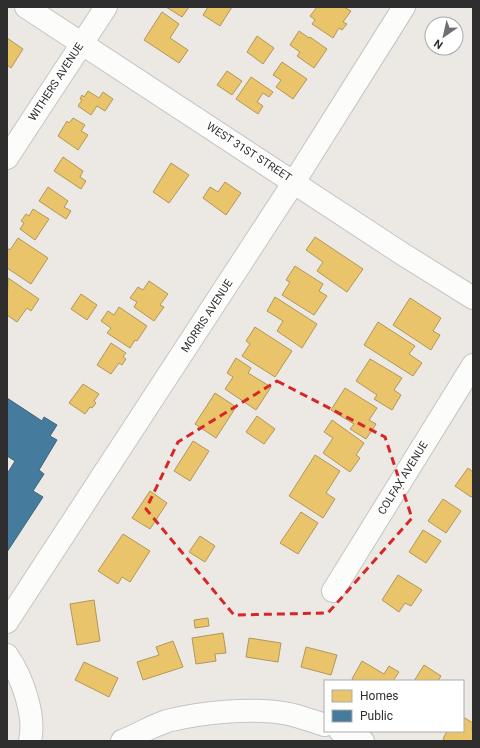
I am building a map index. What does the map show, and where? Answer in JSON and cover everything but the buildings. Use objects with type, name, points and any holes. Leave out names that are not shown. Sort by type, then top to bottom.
[{"type":"street","name":"WEST 31ST STREET","points":[[26,7],[401,253],[473,298]]},
{"type":"street","name":"WITHERS AVENUE","points":[[7,158],[106,7]]},
{"type":"street","name":"MORRIS AVENUE","points":[[7,622],[294,182],[404,7]]},
{"type":"street","name":"COLFAX AVENUE","points":[[333,592],[473,365]]},
{"type":"street","points":[[7,656],[23,686],[30,712],[30,741]]},
{"type":"street","points":[[122,741],[166,722],[196,715],[221,712],[260,711],[289,714],[324,725]]},
{"type":"street","points":[[342,732],[363,741]]},
{"type":"highlighted area","points":[[277,381],[385,437],[412,518],[328,613],[234,615],[146,509],[178,442]]}]
